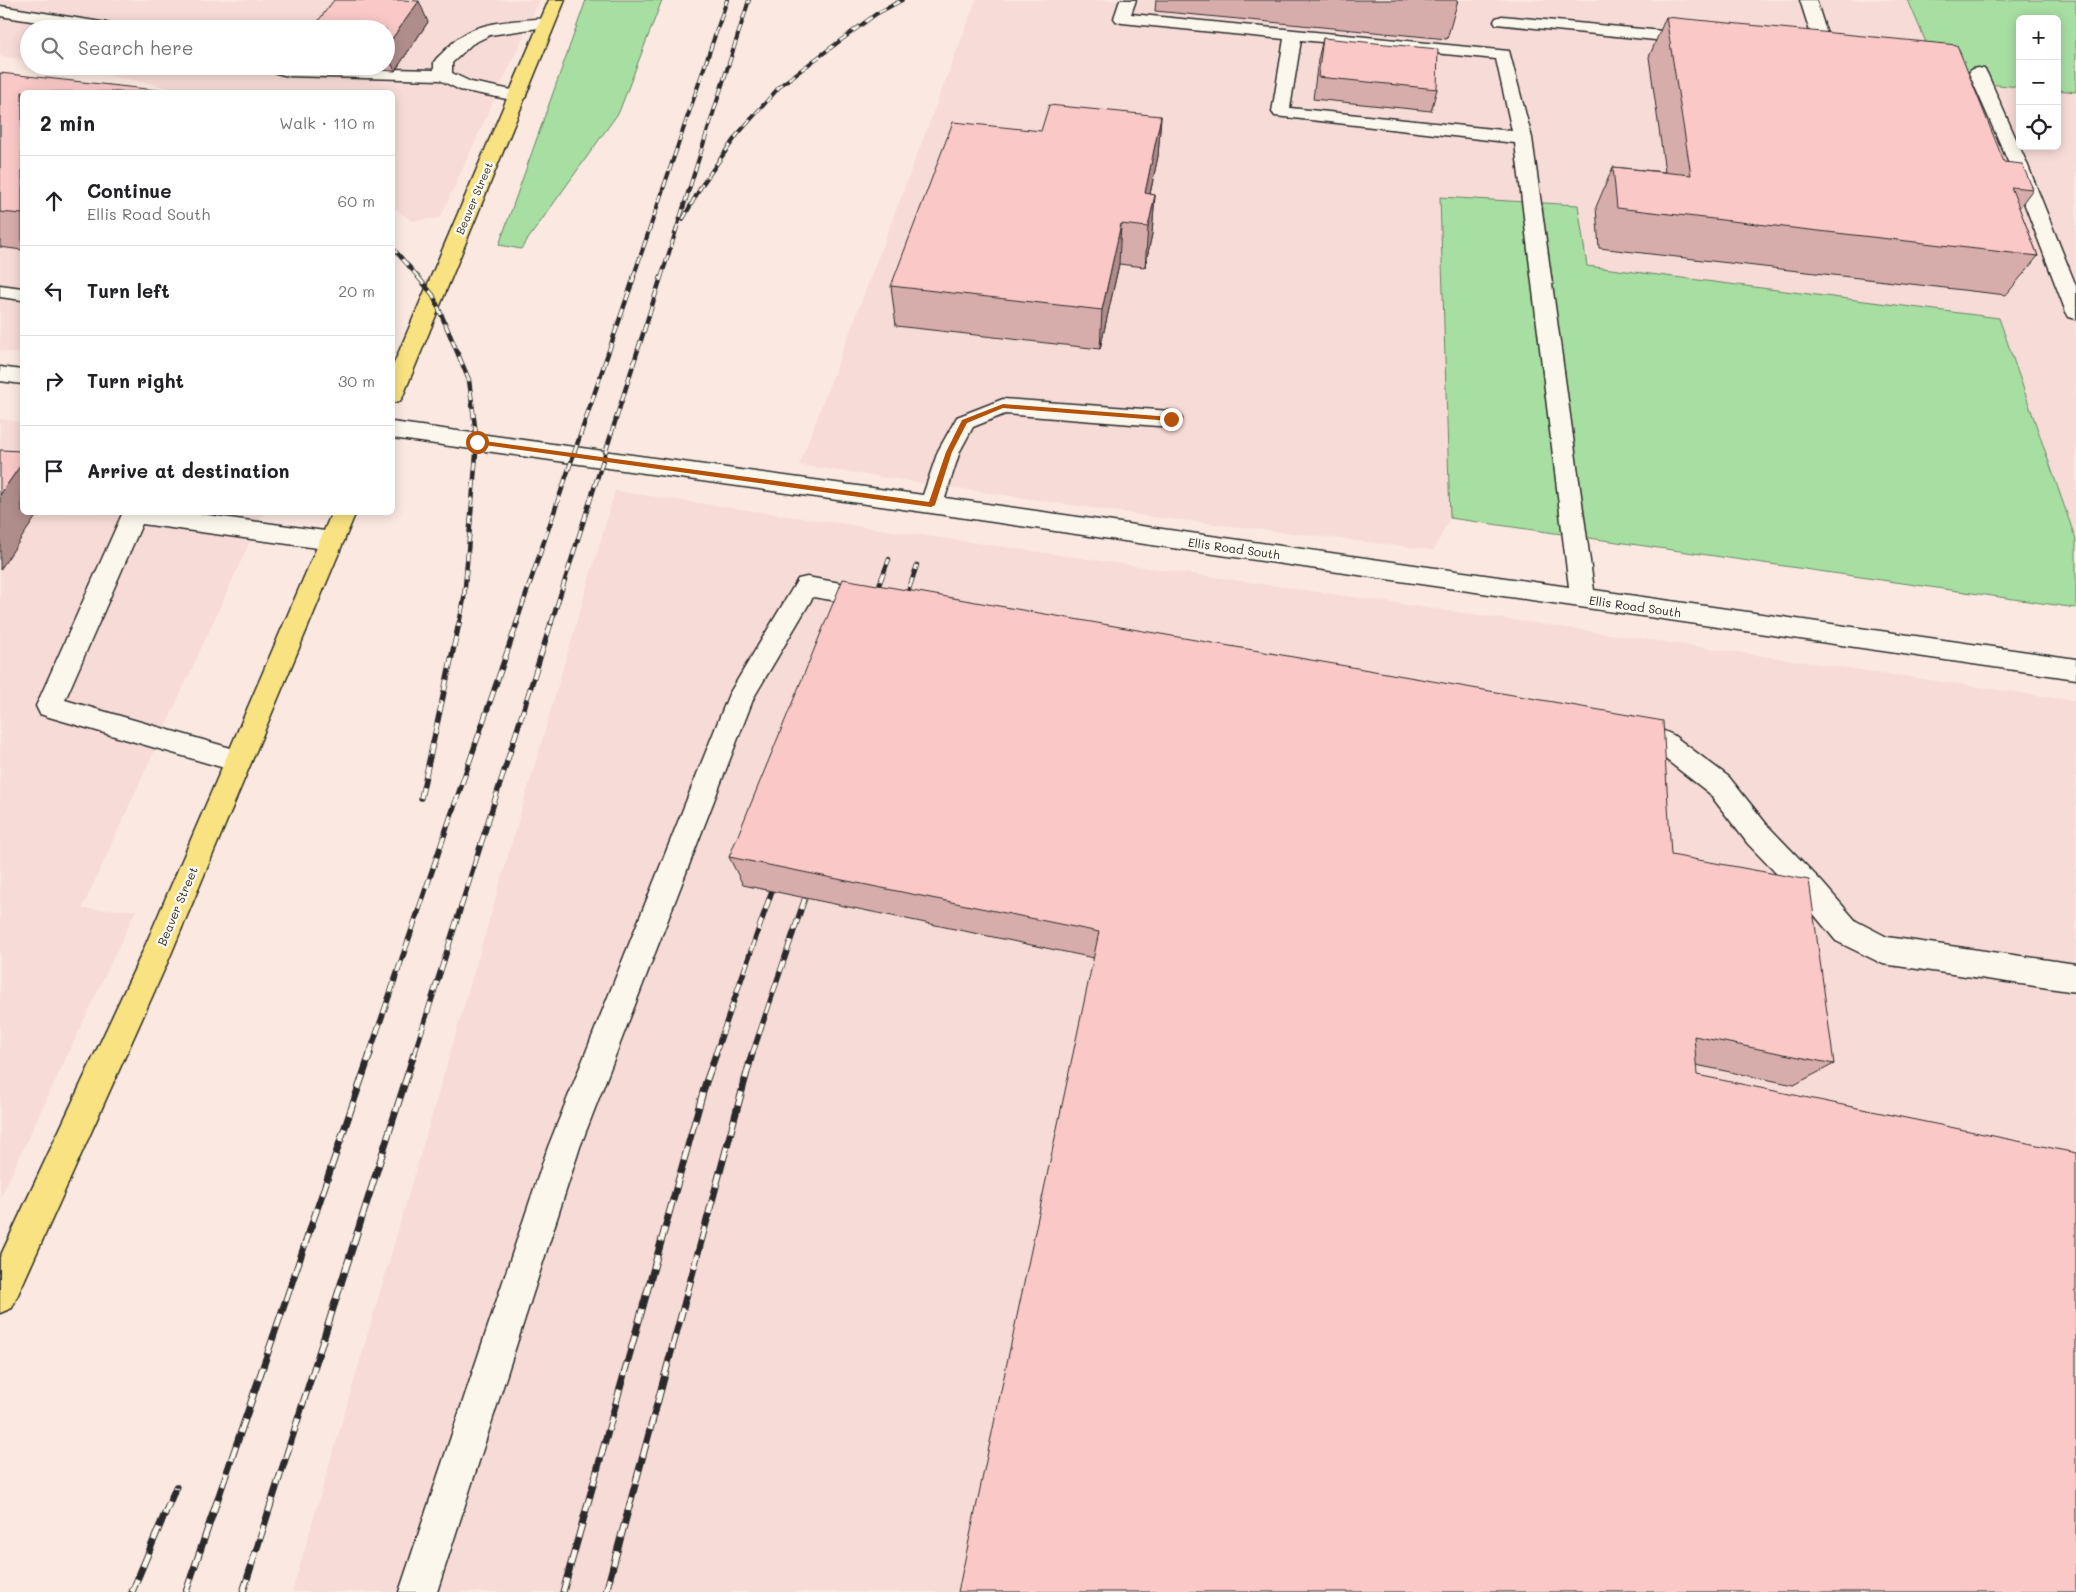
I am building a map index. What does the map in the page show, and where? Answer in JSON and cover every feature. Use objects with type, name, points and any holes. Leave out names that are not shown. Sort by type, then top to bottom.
[{"type":"main road","name":"Beaver Street","points":[[395,389],[557,0]]},
{"type":"main road","name":"Beaver Street","points":[[0,1296],[154,959],[343,515]]},
{"type":"street","points":[[1128,0],[1122,18],[1503,55]]},
{"type":"street","points":[[1794,48],[1824,50],[1808,0]]},
{"type":"street","points":[[0,11],[57,20]]},
{"type":"street","points":[[1582,598],[1523,138],[1503,55],[1502,14],[1707,40]]},
{"type":"street","points":[[443,75],[443,62],[467,39],[512,26],[547,24]]},
{"type":"street","points":[[1293,35],[1281,112],[1523,138]]},
{"type":"street","points":[[1978,73],[2019,166],[2076,312]]},
{"type":"street","points":[[395,74],[443,75],[466,86],[517,96]]},
{"type":"street","points":[[0,291],[20,294]]},
{"type":"street","points":[[0,374],[20,377]]},
{"type":"street","points":[[931,505],[949,452],[965,422],[1003,406],[1171,419]]},
{"type":"street","name":"Ellis Road South","points":[[395,430],[2076,669]]},
{"type":"street","points":[[134,515],[49,706],[238,761]]},
{"type":"street","points":[[149,515],[332,541]]},
{"type":"street","points":[[418,1592],[564,1147],[742,694],[807,586],[897,602]]},
{"type":"street","points":[[1606,722],[1625,725],[1664,743],[1719,785],[1758,836],[1812,891],[1846,931],[1883,950],[2076,978]]},
{"type":"shaded area","points":[[0,0],[540,0],[440,218],[412,221],[395,208],[395,90],[173,90],[154,84],[106,75],[395,75],[395,20],[20,20],[20,59],[0,56]]},
{"type":"shaded area","points":[[976,0],[1908,0],[1942,80],[2016,87],[2016,150],[2061,150],[2061,90],[2076,92],[2076,540],[1999,318],[1587,266],[1578,205],[1440,198],[1450,518],[1434,550],[1146,516],[799,465]]},
{"type":"shaded area","points":[[0,89],[20,92],[20,354],[0,351]]},
{"type":"shaded area","points":[[0,419],[20,422],[20,515],[262,515],[82,909],[136,910],[0,1198]]},
{"type":"shaded area","points":[[615,491],[2076,701],[2076,1592],[292,1592]]},
{"type":"green space","points":[[586,0],[662,0],[619,112],[521,249],[499,245]]},
{"type":"green space","points":[[1908,0],[2076,0],[2076,92],[2061,90],[2061,15],[2016,15],[2016,87],[1942,80]]},
{"type":"green space","points":[[1440,197],[1578,205],[1587,266],[1999,318],[2076,540],[2076,608],[1450,518]]},
{"type":"building","points":[[334,0],[419,1],[395,34],[395,20],[319,20]]},
{"type":"building","points":[[1666,17],[1957,45],[2004,162],[2022,164],[2033,189],[2011,187],[2038,256],[1617,208],[1613,167],[1691,175]]},
{"type":"building","points":[[1323,38],[1438,49],[1437,89],[1318,77]]},
{"type":"building","points":[[0,73],[156,90],[20,90],[20,214],[0,212]]},
{"type":"building","points":[[1049,105],[1161,116],[1145,193],[1155,195],[1148,227],[1121,224],[1102,310],[891,286],[953,122],[1041,131]]},
{"type":"building","points":[[0,450],[20,451],[20,466],[0,495]]},
{"type":"building","points":[[843,579],[1663,721],[1671,855],[1809,880],[1834,1064],[1694,1036],[1697,1075],[2076,1153],[2076,1592],[958,1592],[1099,932],[729,857]]},
{"type":"railway","points":[[633,278],[727,0]]},
{"type":"railway","points":[[661,278],[749,0]]},
{"type":"railway","points":[[683,219],[702,185],[737,135],[781,85],[876,14],[902,0]]},
{"type":"railway","points":[[395,250],[419,278]]},
{"type":"railway","points":[[418,277],[433,295],[469,380],[477,442],[464,599],[459,624]]},
{"type":"railway","points":[[516,624],[634,277]]},
{"type":"railway","points":[[551,624],[661,277]]},
{"type":"railway","points":[[874,598],[889,559]]},
{"type":"railway","points":[[904,604],[917,565]]},
{"type":"railway","points":[[421,798],[459,623]]},
{"type":"railway","points":[[369,1055],[517,623]]},
{"type":"railway","points":[[414,1055],[551,623]]},
{"type":"railway","points":[[715,1055],[776,879]]},
{"type":"railway","points":[[752,1055],[809,886]]},
{"type":"railway","points":[[186,1592],[370,1054]]},
{"type":"railway","points":[[243,1592],[414,1054]]},
{"type":"railway","points":[[563,1592],[705,1085],[716,1054]]},
{"type":"railway","points":[[606,1592],[752,1054]]},
{"type":"railway","points":[[132,1592],[176,1487]]},
{"type":"route","points":[[477,442],[931,505],[949,452],[965,422],[1003,406],[1171,419]]}]
